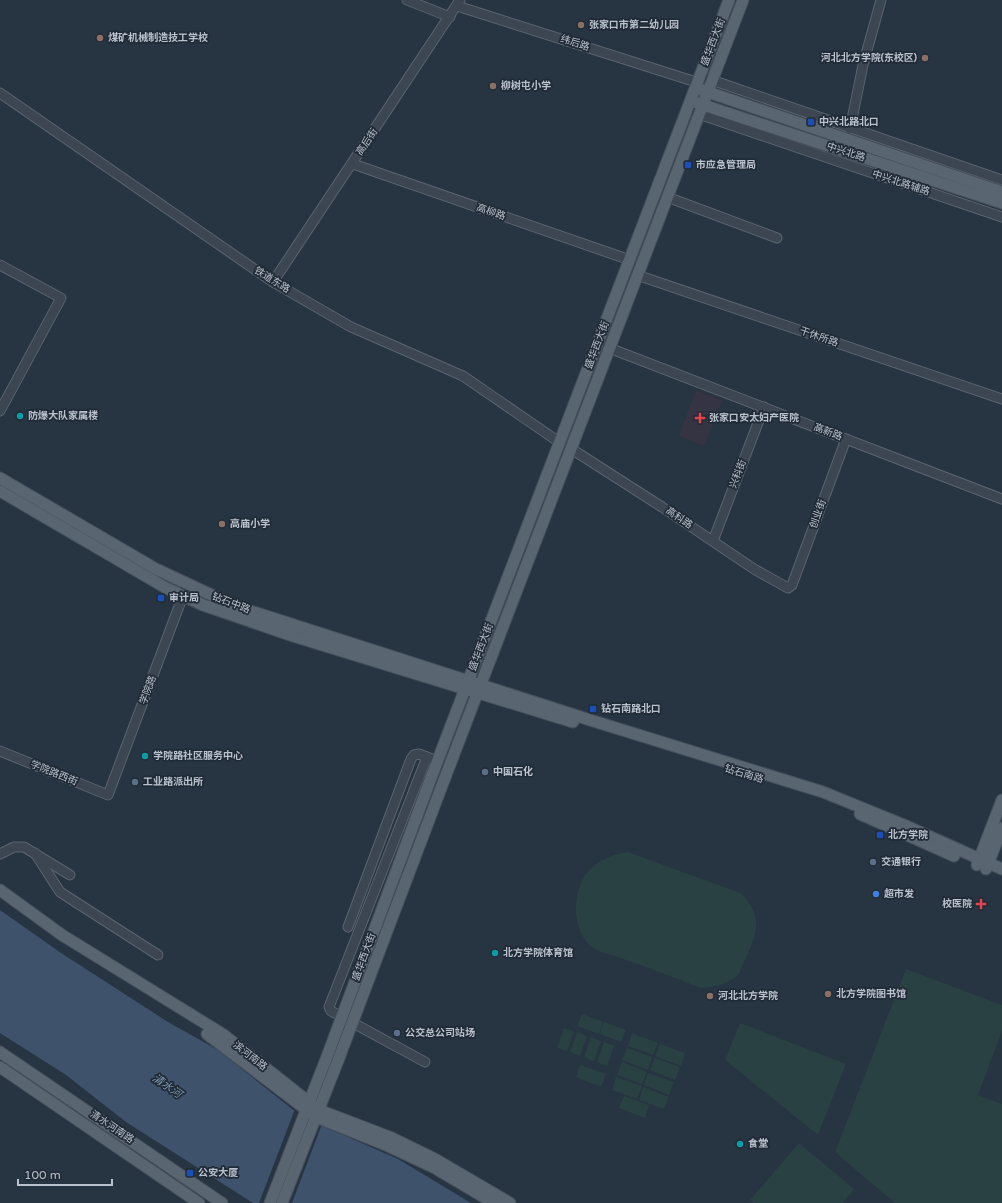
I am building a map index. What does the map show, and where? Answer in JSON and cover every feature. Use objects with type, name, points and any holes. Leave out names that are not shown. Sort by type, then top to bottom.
[{"type":"main road","name":"盛华西大街","points":[[270,1203],[328,1054],[433,763],[466,685],[671,153],[696,82],[729,0]]},
{"type":"main road","name":"盛华西大街","points":[[282,1203],[339,1058],[570,448],[743,0]]},
{"type":"main road","name":"中兴北路","points":[[696,82],[708,92],[1002,192]]},
{"type":"main road","name":"中兴北路","points":[[689,105],[700,110],[1002,203]]},
{"type":"main road","name":"钻石中路","points":[[0,478],[156,569],[187,585],[235,606],[466,685]]},
{"type":"main road","name":"钻石中路","points":[[0,490],[166,588],[183,596],[245,620],[480,689]]},
{"type":"main road","points":[[512,563],[525,568]]},
{"type":"main road","name":"钻石南路","points":[[480,689],[802,792],[848,809],[983,864],[1002,869]]},
{"type":"main road","points":[[983,864],[1002,800]]},
{"type":"main road","points":[[983,864],[1002,828]]},
{"type":"main road","name":"钻石南路","points":[[983,864],[1002,877]]},
{"type":"main road","name":"滨河南路","points":[[0,890],[62,935],[224,1036],[306,1109]]},
{"type":"main road","name":"滨河南路","points":[[0,898],[44,931],[216,1039],[306,1109],[434,1167],[494,1203]]},
{"type":"main road","name":"清水河南路","points":[[0,1052],[222,1203]]},
{"type":"main road","name":"清水河南路","points":[[0,1068],[199,1203]]},
{"type":"main road","name":"滨河南路","points":[[317,1115],[392,1138],[435,1159],[510,1203]]},
{"type":"street","points":[[407,0],[450,17]]},
{"type":"street","points":[[850,129],[863,65],[880,0]]},
{"type":"street","name":"高后街","points":[[273,282],[353,164],[458,3]]},
{"type":"street","name":"纬后路","points":[[458,3],[696,82]]},
{"type":"street","points":[[671,153],[673,133],[696,82],[712,81],[1002,180]]},
{"type":"street","name":"铁道东路","points":[[0,93],[273,282],[351,327],[463,376],[559,442]]},
{"type":"street","name":"中兴北路辅路","points":[[700,110],[1002,217]]},
{"type":"street","name":"高柳路","points":[[353,164],[630,260]]},
{"type":"street","points":[[667,197],[777,238]]},
{"type":"street","points":[[0,265],[61,298],[0,411]]},
{"type":"street","name":"干休所路","points":[[637,275],[1002,399]]},
{"type":"street","name":"高新路","points":[[609,348],[1002,499]]},
{"type":"street","name":"兴科街","points":[[712,541],[764,407]]},
{"type":"street","name":"创业街","points":[[788,588],[792,585],[846,439]]},
{"type":"street","name":"高科路","points":[[570,448],[754,569],[788,588]]},
{"type":"street","name":"学院路","points":[[108,795],[187,585]]},
{"type":"street","name":"学院路西街","points":[[0,751],[108,795]]},
{"type":"street","points":[[348,927],[411,759],[414,755],[419,754],[433,763],[329,1007],[331,1011],[425,1062]]},
{"type":"street","points":[[0,854],[18,847],[35,853],[70,875]]},
{"type":"street","points":[[35,853],[60,892],[158,956]]},
{"type":"shaded area","name":"张家口安太妇产医院","points":[[696,390],[722,400],[704,446],[679,436]]},
{"type":"green space","points":[[628,852],[740,893],[749,903],[754,913],[756,932],[739,974],[722,984],[701,988],[597,950],[586,941],[578,926],[576,909],[576,901],[583,878],[599,862],[620,853]]},
{"type":"green space","points":[[906,969],[1002,1005],[1002,1031],[978,1095],[1002,1104],[1002,1203],[895,1203],[835,1152]]},
{"type":"green space","points":[[582,1014],[603,1022],[599,1034],[577,1026]]},
{"type":"green space","points":[[604,1022],[626,1030],[621,1042],[600,1034]]},
{"type":"green space","points":[[740,1023],[846,1064],[818,1135],[725,1060]]},
{"type":"green space","points":[[564,1028],[574,1031],[567,1051],[557,1048]]},
{"type":"green space","points":[[577,1032],[587,1036],[580,1056],[570,1052]]},
{"type":"green space","points":[[632,1033],[658,1043],[653,1055],[628,1046]]},
{"type":"green space","points":[[591,1037],[601,1041],[594,1061],[584,1057]]},
{"type":"green space","points":[[604,1042],[614,1046],[607,1066],[597,1062]]},
{"type":"green space","points":[[660,1044],[685,1053],[681,1066],[655,1056]]},
{"type":"green space","points":[[627,1048],[652,1057],[648,1070],[622,1060]]},
{"type":"green space","points":[[655,1058],[680,1067],[675,1080],[650,1070]]},
{"type":"green space","points":[[622,1062],[647,1072],[642,1084],[617,1075]]},
{"type":"green space","points":[[580,1065],[606,1074],[601,1087],[576,1077]]},
{"type":"green space","points":[[648,1073],[674,1082],[669,1095],[644,1085]]},
{"type":"green space","points":[[616,1077],[642,1086],[637,1099],[612,1090]]},
{"type":"green space","points":[[643,1087],[669,1097],[664,1109],[639,1100]]},
{"type":"green space","points":[[624,1096],[649,1105],[645,1118],[619,1108]]},
{"type":"green space","points":[[799,1143],[854,1189],[843,1203],[754,1203],[750,1200]]},
{"type":"water","name":"清水河","points":[[0,910],[61,953],[168,1022],[218,1050],[292,1109],[325,1127],[398,1159],[471,1203],[253,1203],[126,1122],[66,1075],[0,1033]]},
{"type":"pier","points":[[295,1109],[322,1124],[292,1203],[259,1203]]},
{"type":"place","name":"张家口市第二幼儿园","points":[[581,25]]},
{"type":"place","name":"煤矿机械制造技工学校","points":[[100,38]]},
{"type":"place","name":"河北北方学院(东校区)","points":[[925,58]]},
{"type":"place","name":"柳树屯小学","points":[[493,86]]},
{"type":"place","name":"中兴北路北口","points":[[811,122]]},
{"type":"place","name":"市应急管理局","points":[[688,165]]},
{"type":"place","name":"防爆大队家属楼","points":[[20,416]]},
{"type":"place","name":"张家口安太妇产医院","points":[[700,418]]},
{"type":"place","name":"高庙小学","points":[[222,524]]},
{"type":"place","name":"审计局","points":[[161,598]]},
{"type":"place","name":"钻石南路北口","points":[[593,709]]},
{"type":"place","name":"学院路社区服务中心","points":[[145,756]]},
{"type":"place","name":"中国石化","points":[[485,772]]},
{"type":"place","name":"工业路派出所","points":[[135,782]]},
{"type":"place","name":"北方学院","points":[[880,835]]},
{"type":"place","name":"交通银行","points":[[873,862]]},
{"type":"place","name":"超市发","points":[[876,894]]},
{"type":"place","name":"校医院","points":[[981,904]]},
{"type":"place","name":"北方学院体育馆","points":[[495,953]]},
{"type":"place","name":"北方学院图书馆","points":[[828,994]]},
{"type":"place","name":"河北北方学院","points":[[710,996]]},
{"type":"place","name":"公交总公司站场","points":[[397,1033]]},
{"type":"place","name":"食堂","points":[[740,1144]]},
{"type":"place","name":"公安大厦","points":[[190,1173]]}]
